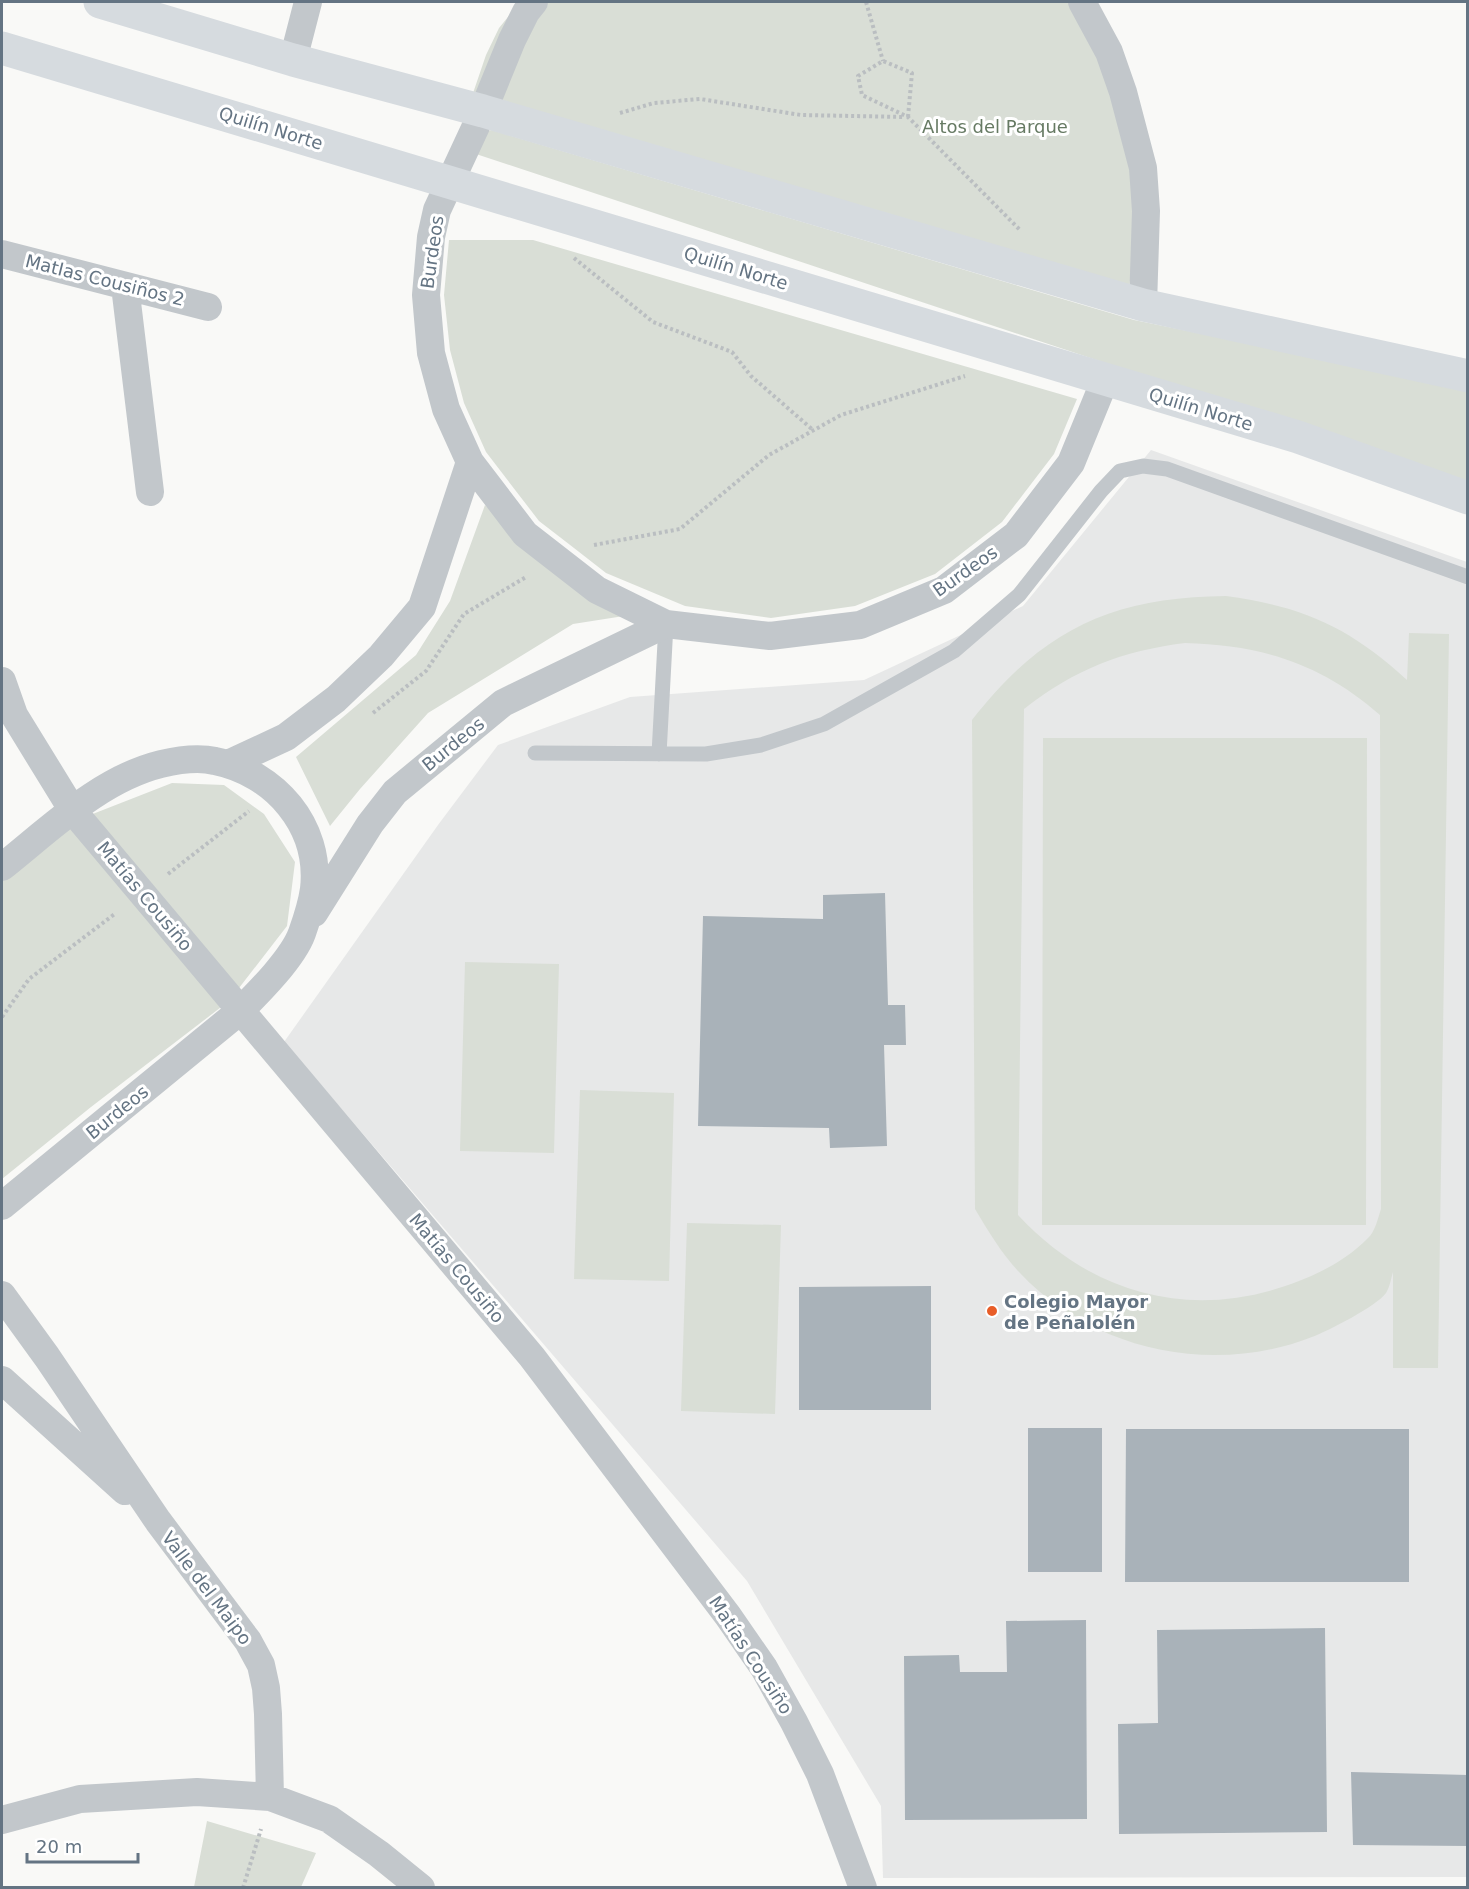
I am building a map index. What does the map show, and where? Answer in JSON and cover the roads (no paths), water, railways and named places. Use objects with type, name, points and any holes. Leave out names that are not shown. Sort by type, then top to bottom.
[{"type":"street","points":[[100,2],[293,60],[483,111],[1143,305],[1467,376]]},
{"type":"street","points":[[293,60],[308,2]]},
{"type":"street","points":[[483,111],[512,40],[526,12],[534,2]]},
{"type":"street","points":[[1082,2],[1109,52],[1123,92],[1143,168],[1146,211],[1143,305]]},
{"type":"street","name":"Quilín Norte","points":[[2,48],[1298,438],[1467,498]]},
{"type":"street","name":"Burdeos","points":[[483,111],[437,210],[431,237],[426,295],[431,353],[446,409],[470,462],[525,534],[597,590],[666,624],[770,636],[782,635],[860,625],[944,590],[1016,535],[1071,463],[1105,380]]},
{"type":"street","name":"MatIas Cousiños 2","points":[[2,254],[208,307]]},
{"type":"street","points":[[125,286],[150,492]]},
{"type":"street","points":[[228,764],[286,737],[336,699],[381,656],[422,607],[470,462]]},
{"type":"street","name":"Burdeos","points":[[2,1206],[240,1011],[261,990],[293,949],[346,859],[395,792],[503,703],[666,624]]},
{"type":"street","name":"Matías Cousiño","points":[[2,681],[14,715],[73,811],[532,1357],[728,1616],[764,1668],[820,1774],[863,1887]]},
{"type":"street","name":"Burdeos","points":[[2,867],[73,811],[119,781],[159,765],[213,760],[228,764],[264,781],[276,790],[287,800],[306,833],[312,854],[314,889],[301,935]]},
{"type":"street","name":"Valle del Maipo","points":[[2,1295],[47,1357],[158,1521],[237,1623],[261,1665],[268,1714],[270,1797]]},
{"type":"street","name":"Valle del Maipo","points":[[2,1380],[158,1521]]},
{"type":"street","points":[[2,1820],[80,1798],[197,1792],[270,1797],[329,1819],[421,1887]]},
{"type":"lane","points":[[535,753],[706,754],[761,746],[824,724],[954,651],[1019,595],[1101,491],[1120,471],[1143,466],[1167,469],[1467,577]]},
{"type":"lane","points":[[658,754],[666,624]]},
{"type":"place","name":"Colegio Mayor de Peñalolén","points":[[992,1311]]},
{"type":"park label","name":"Altos del Parque","points":[[995,126]]}]
